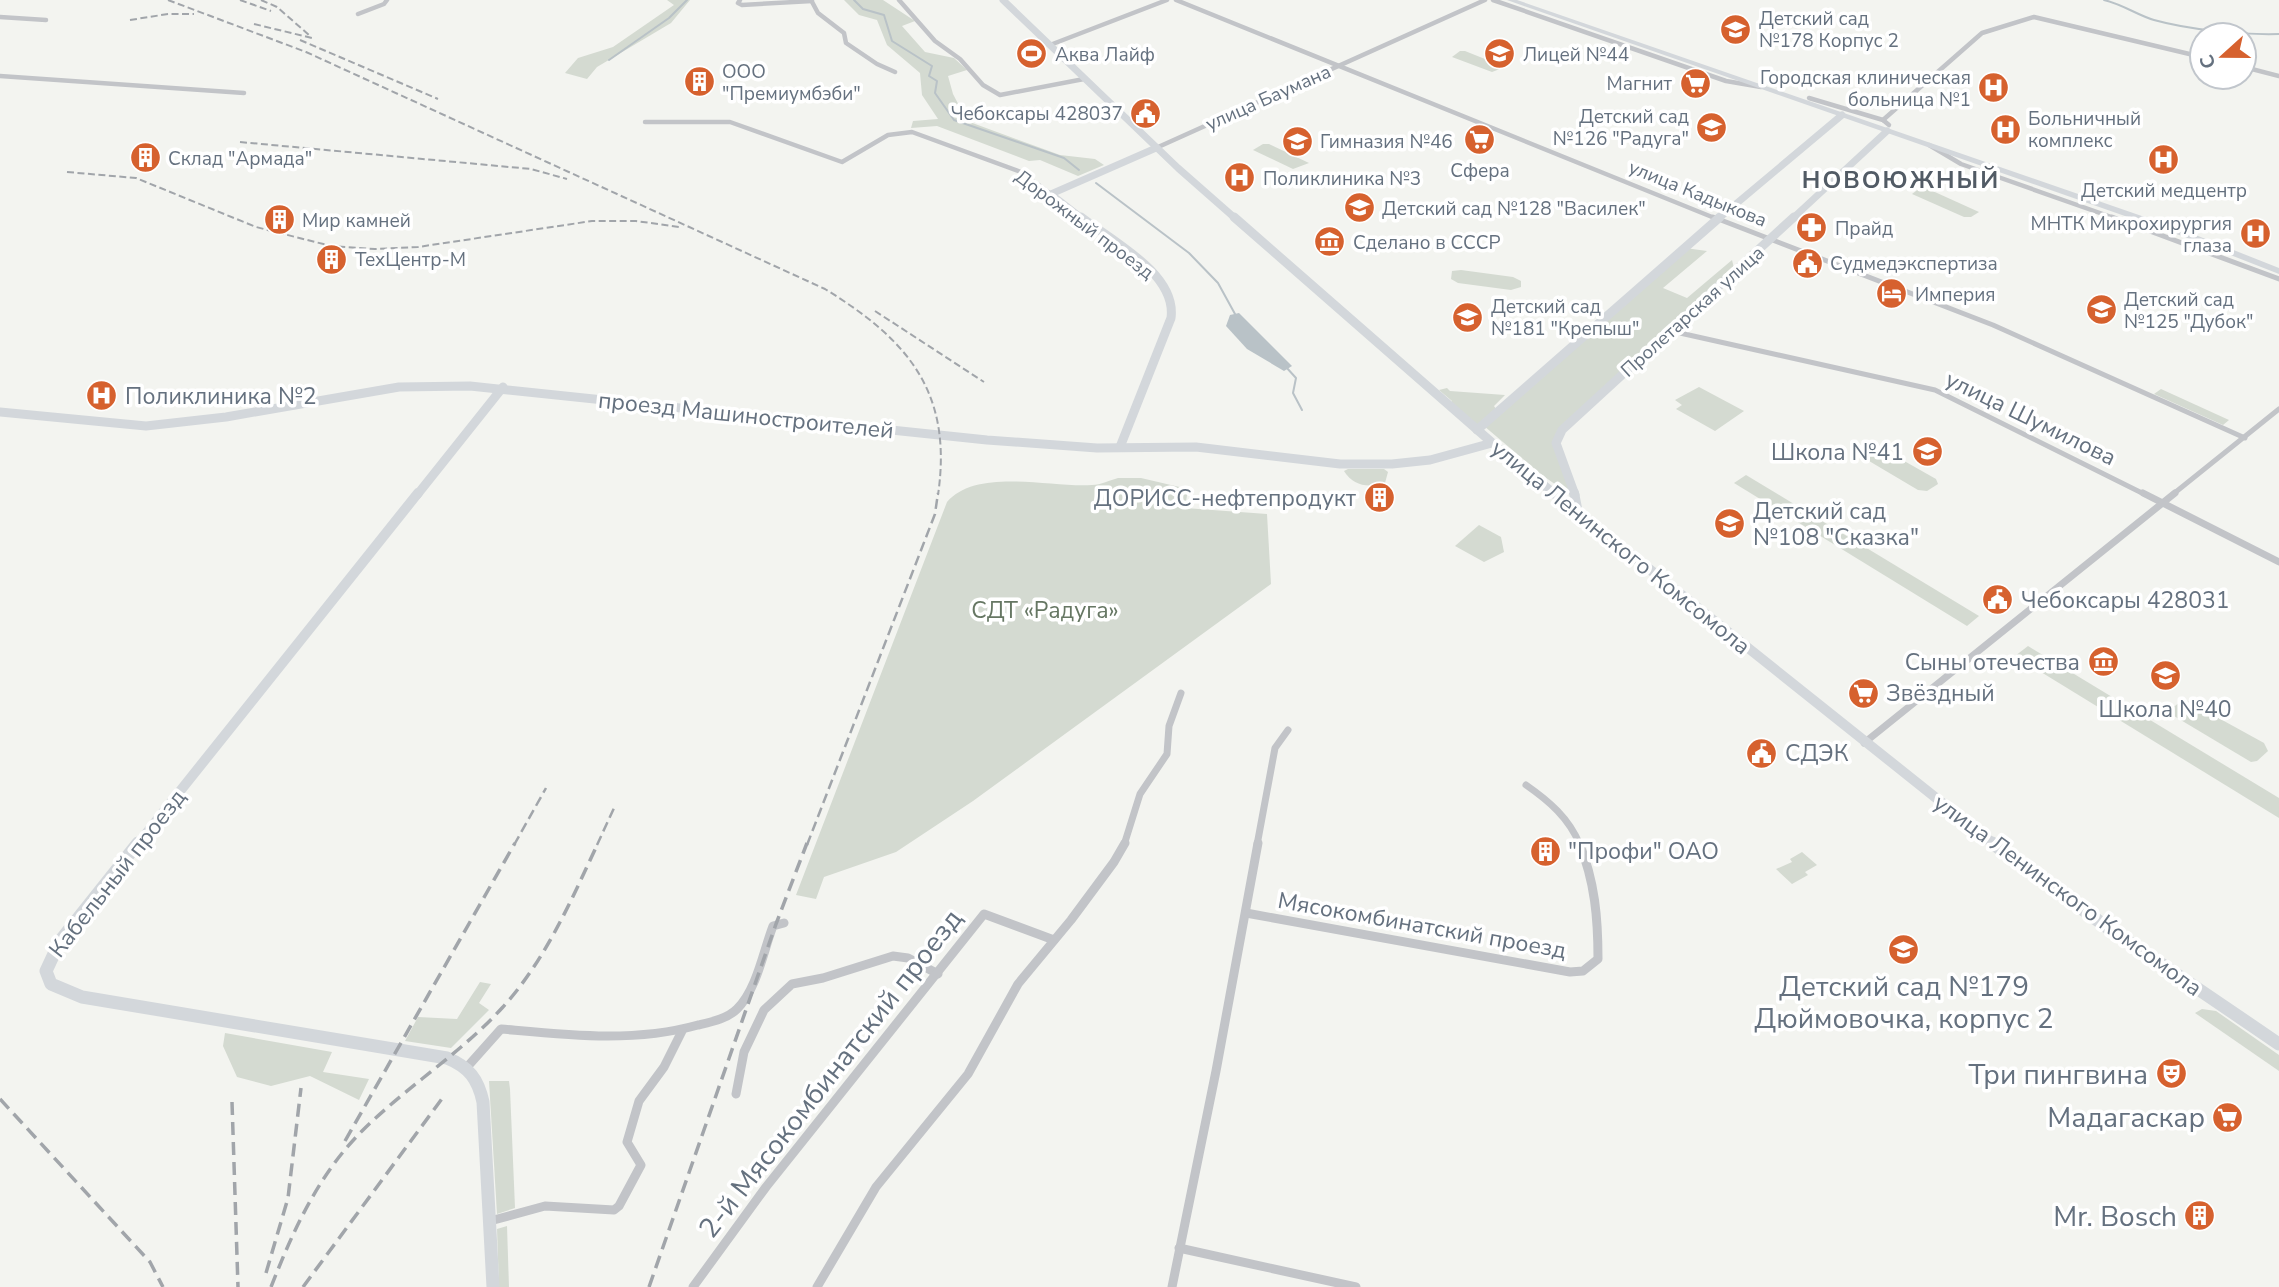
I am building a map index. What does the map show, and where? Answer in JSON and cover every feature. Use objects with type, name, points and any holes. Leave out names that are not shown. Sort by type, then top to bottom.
[{"type":"main road","points":[[1510,0],[1708,72],[1886,125],[2279,263]]},
{"type":"main road","points":[[1525,0],[1809,98],[1847,114]]},
{"type":"main road","points":[[1886,125],[1929,145],[1951,150]]},
{"type":"main road","points":[[2130,212],[2279,271]]},
{"type":"street","points":[[358,13],[384,4],[387,0]]},
{"type":"street","points":[[740,0],[738,3],[743,5],[811,0],[818,13],[844,33],[846,43],[877,64],[895,72]]},
{"type":"street","points":[[899,0],[935,41],[960,59],[983,85],[1000,95],[1084,79]]},
{"type":"street","name":"улица Ленинского Комсомола","points":[[1003,0],[1156,148],[1490,441],[1864,743],[2035,876],[2279,1044]]},
{"type":"street","points":[[1050,45],[1167,0]]},
{"type":"street","name":"улица Кадыкова","points":[[1176,0],[1718,219],[2027,339],[2245,438]]},
{"type":"street","name":"улица Баумана","points":[[1051,194],[1485,0]]},
{"type":"street","points":[[1493,0],[1708,72]]},
{"type":"street","name":"Пролетарская улица","points":[[1578,513],[1576,499],[1558,452],[1558,437],[1562,430],[1771,239],[1982,33],[2034,17],[2188,54]]},
{"type":"street","points":[[0,18],[46,20]]},
{"type":"street","points":[[2258,71],[2279,76]]},
{"type":"street","points":[[0,76],[244,93]]},
{"type":"street","points":[[1809,98],[1886,125]]},
{"type":"street","points":[[1477,430],[1718,219],[1847,114]]},
{"type":"street","name":"Дорожный проезд","points":[[645,122],[730,122],[842,162],[888,135],[912,132],[1021,172],[1153,272],[1172,299],[1171,318],[1121,445]]},
{"type":"street","points":[[1929,145],[1961,163],[2279,279]]},
{"type":"street","name":"улица Шумилова","points":[[1671,331],[1935,390],[2279,562]]},
{"type":"street","name":"проезд Машиностроителей","points":[[0,409],[151,422],[240,411],[388,386],[502,387],[772,414],[987,440],[1196,447],[1287,455],[1340,464],[1428,458],[1490,441]]},
{"type":"street","name":"Кабельный проезд","points":[[468,1066],[447,1058],[82,997],[54,989],[49,985],[45,974],[60,941],[502,387]]},
{"type":"street","points":[[1864,743],[2279,410]]},
{"type":"street","points":[[817,1287],[876,1187],[968,1074],[1018,984],[1114,862],[1128,837],[1140,794],[1167,754],[1168,726],[1181,693]]},
{"type":"street","name":"Мясокомбинатский проезд","points":[[1172,1287],[1275,748],[1288,730]]},
{"type":"street","name":"Мясокомбинатский проезд","points":[[1245,912],[1560,970],[1583,971],[1598,959],[1596,900],[1591,869],[1584,849],[1563,814],[1546,797],[1526,785]]},
{"type":"street","name":"2-й Мясокомбинатский проезд","points":[[693,1287],[766,1187],[984,914],[1054,940]]},
{"type":"street","points":[[493,1287],[484,1102],[475,1074],[468,1066],[501,1029],[603,1038],[682,1031],[723,1018],[737,1009],[750,989],[773,926],[784,923]]},
{"type":"street","points":[[736,1094],[744,1052],[764,1010],[792,984],[824,978],[893,956],[908,958],[937,974]]},
{"type":"street","points":[[490,1221],[545,1206],[608,1211],[619,1206],[641,1166],[627,1142],[639,1101],[664,1067],[682,1031]]},
{"type":"street","points":[[1179,1248],[1356,1287]]},
{"type":"green space","points":[[667,0],[690,0],[671,23],[597,67],[587,79],[565,73],[578,58],[613,47],[674,5]]},
{"type":"green space","points":[[844,0],[883,0],[915,21],[902,26],[925,52],[954,58],[967,70],[948,76],[953,94],[967,121],[1060,155],[1095,159],[1104,165],[1078,176],[1040,160],[1029,161],[937,126],[911,128],[913,121],[938,119],[922,95],[920,73],[887,45],[877,20],[859,15]]},
{"type":"green space","points":[[1460,51],[1505,67],[1492,72],[1452,57]]},
{"type":"green space","points":[[1263,144],[1269,144],[1309,163],[1293,169],[1253,150]]},
{"type":"green space","points":[[1920,188],[1926,188],[1979,212],[1971,217],[1964,217],[1912,194]]},
{"type":"green space","points":[[1685,248],[1707,251],[1663,288],[1687,298],[1732,260],[1735,272],[1557,437],[1576,499],[1542,475],[1484,426]]},
{"type":"green space","points":[[1452,271],[1513,277],[1521,281],[1521,287],[1511,290],[1458,283],[1451,279]]},
{"type":"green space","points":[[1699,387],[1744,411],[1715,431],[1676,409],[1682,405],[1675,400]]},
{"type":"green space","points":[[1447,388],[1450,391],[1505,395],[1494,406],[1496,409],[1478,425],[1451,405],[1452,401],[1439,390]]},
{"type":"green space","points":[[2161,389],[2229,420],[2223,425],[2154,394]]},
{"type":"green space","points":[[1875,448],[1883,449],[1936,479],[1938,484],[1927,491],[1918,490],[1864,458],[1864,455]]},
{"type":"green space","points":[[1384,469],[1388,472],[1385,483],[1367,485],[1352,480],[1344,471]]},
{"type":"green space","points":[[1746,475],[1979,616],[1967,626],[1734,483]]},
{"type":"green space","name":"СДТ «Радуга»","points":[[1118,478],[1141,478],[1188,489],[1185,508],[1267,514],[1271,584],[973,801],[896,852],[824,877],[816,899],[796,895],[947,502],[960,491],[995,482],[1092,485]]},
{"type":"green space","points":[[1479,525],[1501,537],[1504,552],[1484,562],[1455,546]]},
{"type":"green space","points":[[2028,646],[2279,798],[2279,818],[2015,656]]},
{"type":"green space","points":[[2184,699],[2264,743],[2268,751],[2257,761],[2251,762],[2174,716],[2171,709]]},
{"type":"green space","points":[[1802,852],[1817,865],[1805,872],[1808,875],[1792,884],[1776,869],[1792,862],[1790,859]]},
{"type":"green space","points":[[480,982],[491,984],[479,1003],[489,1010],[451,1048],[405,1041],[418,1017],[457,1019]]},
{"type":"green space","points":[[2202,1009],[2216,1011],[2279,1055],[2279,1071],[2195,1013]]},
{"type":"green space","points":[[225,1033],[332,1052],[323,1072],[369,1079],[359,1100],[310,1076],[271,1086],[237,1077],[223,1046]]},
{"type":"green space","points":[[489,1081],[509,1081],[510,1089],[515,1208],[497,1214]]},
{"type":"green space","points":[[507,1226],[509,1287],[499,1287],[497,1229]]},
{"type":"shaded area","points":[[1239,313],[1292,366],[1284,371],[1247,349],[1226,326],[1230,315]]},
{"type":"waterway","points":[[609,60],[669,18],[687,0]]},
{"type":"waterway","points":[[854,0],[863,9],[884,15],[892,41],[932,66],[929,76],[937,81],[935,93],[954,120],[1064,158],[1079,170]]},
{"type":"waterway","points":[[2104,0],[2154,20],[2184,27],[2233,33],[2279,34]]},
{"type":"waterway","points":[[1096,183],[1189,253],[1218,283],[1235,314]]},
{"type":"waterway","points":[[1286,367],[1296,378],[1293,393],[1302,410]]},
{"type":"railway","points":[[168,0],[306,52],[825,289],[880,328],[901,349],[918,372],[931,398],[938,427],[941,459],[938,495]]},
{"type":"railway","points":[[240,0],[271,11]]},
{"type":"railway","points":[[261,0],[277,7],[309,35]]},
{"type":"railway","points":[[130,20],[168,14],[194,14]]},
{"type":"railway","points":[[254,24],[312,38]]},
{"type":"railway","points":[[300,40],[438,99]]},
{"type":"railway","points":[[240,142],[531,169],[567,179]]},
{"type":"railway","points":[[67,172],[136,178],[256,227],[331,246],[375,249],[418,247],[592,221],[636,221],[679,227]]},
{"type":"railway","points":[[875,311],[984,382]]},
{"type":"railway","points":[[807,845],[935,514],[938,493]]},
{"type":"railway","points":[[514,845],[546,788]]},
{"type":"railway","points":[[597,845],[614,808]]},
{"type":"railway","points":[[345,1141],[515,843]]},
{"type":"railway","points":[[271,1287],[308,1204],[332,1166],[362,1131],[486,1025],[517,990],[556,930],[598,843]]},
{"type":"railway","points":[[649,1287],[807,843]]},
{"type":"railway","points":[[266,1273],[288,1198],[301,1088]]},
{"type":"railway","points":[[303,1287],[444,1096]]},
{"type":"railway","points":[[0,1099],[150,1262],[163,1287]]},
{"type":"railway","points":[[232,1102],[238,1287]]},
{"type":"place","name":"Детский сад №178 Корпус 2","points":[[1736,29]]},
{"type":"place","name":"Аква Лайф","points":[[1032,54]]},
{"type":"place","name":"Лицей №44","points":[[1500,54]]},
{"type":"place","name":"ООО \"Премиумбэби\"","points":[[699,82]]},
{"type":"place","name":"Магнит","points":[[1695,83]]},
{"type":"place","name":"Городская клиническая больница №1","points":[[1994,88]]},
{"type":"place","name":"Чебоксары 428037","points":[[1146,113]]},
{"type":"place","name":"Детский сад №126 \"Радуга\"","points":[[1712,127]]},
{"type":"place","name":"Больничный комплекс","points":[[2005,129]]},
{"type":"place","name":"Сфера","points":[[1480,139]]},
{"type":"place","name":"Гимназия №46","points":[[1297,141]]},
{"type":"place","name":"Склад \"Армада\"","points":[[145,158]]},
{"type":"place","name":"Детский медцентр","points":[[2164,159]]},
{"type":"place","name":"Поликлиника №3","points":[[1240,178]]},
{"type":"place","name":"Детский сад №128 \"Василек\"","points":[[1359,208]]},
{"type":"place","name":"Мир камней","points":[[279,220]]},
{"type":"place","name":"Прайд","points":[[1812,228]]},
{"type":"place","name":"МНТК Микрохирургия глаза","points":[[2255,234]]},
{"type":"place","name":"Сделано в СССР","points":[[1330,242]]},
{"type":"place","name":"ТехЦентр-М","points":[[332,259]]},
{"type":"place","name":"Судмедэкспертиза","points":[[1807,263]]},
{"type":"place","name":"Империя","points":[[1892,294]]},
{"type":"place","name":"Детский сад №125 \"Дубок\"","points":[[2101,310]]},
{"type":"place","name":"Детский сад №181 \"Крепыш\"","points":[[1468,317]]},
{"type":"place","name":"Поликлиника №2","points":[[102,396]]},
{"type":"place","name":"Школа №41","points":[[1927,452]]},
{"type":"place","name":"ДОРИСС-нефтепродукт","points":[[1379,498]]},
{"type":"place","name":"Детский сад №108 \"Сказка\"","points":[[1730,524]]},
{"type":"place","name":"Чебоксары 428031","points":[[1998,600]]},
{"type":"place","name":"Сыны отечества","points":[[2103,662]]},
{"type":"place","name":"Школа №40","points":[[2165,675]]},
{"type":"place","name":"Звёздный","points":[[1863,693]]},
{"type":"place","name":"СДЭК","points":[[1762,753]]},
{"type":"place","name":"\"Профи\" ОАО","points":[[1545,851]]},
{"type":"place","name":"Детский сад №179 Дюймовочка, корпус 2","points":[[1904,949]]},
{"type":"place","name":"Три пингвина","points":[[2171,1074]]},
{"type":"place","name":"Мадагаскар","points":[[2228,1117]]},
{"type":"place","name":"Mr. Bosch","points":[[2200,1216]]},
{"type":"district","name":"НОВОЮЖНЫЙ","points":[[1901,180]]}]
